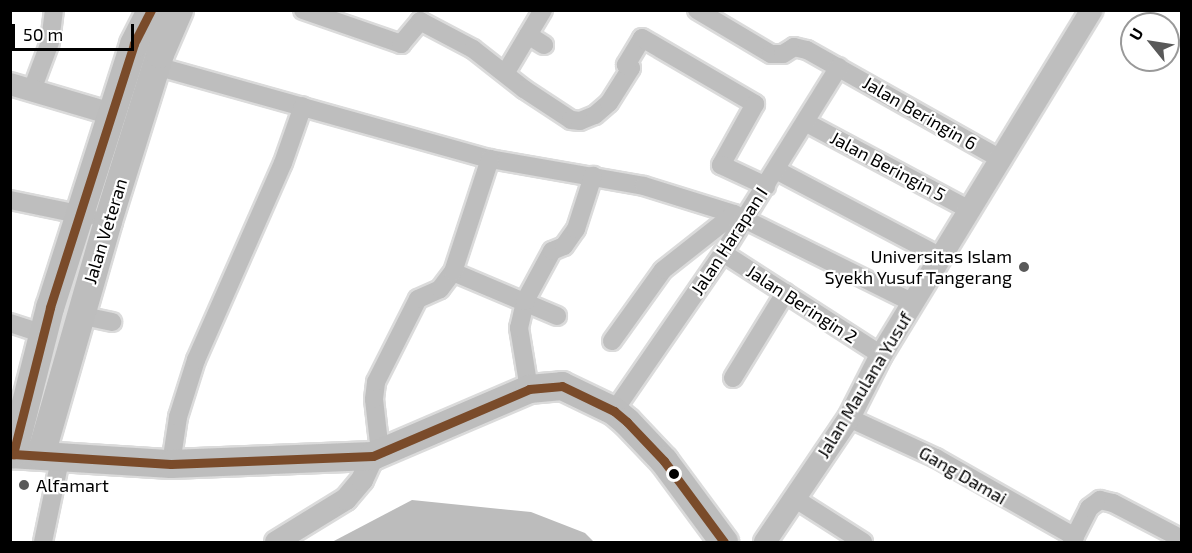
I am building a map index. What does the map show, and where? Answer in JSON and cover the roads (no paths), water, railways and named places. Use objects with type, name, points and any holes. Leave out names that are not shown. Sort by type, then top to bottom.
[{"type":"main road","name":"Jalan Veteran","points":[[31,454],[43,334],[134,44],[151,10]]},
{"type":"main road","name":"Jalan Veteran","points":[[31,454],[79,315],[156,66],[178,10]]},
{"type":"main road","points":[[31,454],[171,464],[376,454],[528,389],[562,386],[614,411],[664,461],[724,543]]},
{"type":"street","points":[[32,90],[50,42],[54,10]]},
{"type":"street","points":[[303,10],[401,44],[420,21],[506,72],[515,82],[571,120],[585,120],[609,103],[631,68],[626,64],[642,38],[755,104],[720,165],[766,186]]},
{"type":"street","points":[[506,72],[543,10]]},
{"type":"street","name":"Jalan Beringin 6","points":[[697,10],[771,54],[783,54],[800,47],[1002,160]]},
{"type":"street","name":"Jalan Maulana Yusuf","points":[[765,543],[849,417],[881,355],[1092,10]]},
{"type":"street","points":[[528,35],[544,45]]},
{"type":"street","points":[[156,66],[490,159],[644,186],[740,217],[913,303]]},
{"type":"street","name":"Jalan Harapan I","points":[[614,411],[723,253],[740,217],[766,186],[839,67]]},
{"type":"street","points":[[10,84],[112,114]]},
{"type":"street","points":[[171,464],[178,417],[196,360],[283,163],[303,106]]},
{"type":"street","name":"Jalan Beringin 5","points":[[805,122],[970,210]]},
{"type":"street","points":[[276,543],[346,499],[363,480],[376,454],[374,399],[376,382],[418,299],[440,289],[453,272],[490,159]]},
{"type":"street","points":[[776,170],[941,257]]},
{"type":"street","points":[[528,389],[519,328],[525,302],[552,251],[564,246],[576,230],[593,176]]},
{"type":"street","points":[[10,200],[108,220]]},
{"type":"street","points":[[612,341],[670,262],[740,217]]},
{"type":"street","name":"Jalan Beringin 2","points":[[723,253],[881,355]]},
{"type":"street","points":[[453,272],[557,316]]},
{"type":"street","points":[[733,378],[785,293]]},
{"type":"street","points":[[79,315],[112,322]]},
{"type":"street","points":[[10,323],[43,334]]},
{"type":"street","name":"Gang Damai","points":[[849,417],[936,458],[1073,540]]},
{"type":"street","points":[[31,454],[43,543]]},
{"type":"street","points":[[794,498],[864,543]]},
{"type":"street","points":[[1073,540],[1089,508],[1100,500],[1113,503],[1182,539]]},
{"type":"place","name":"Universitas Islam Syekh Yusuf Tangerang","points":[[1024,267]]},
{"type":"place","name":"Alfamart","points":[[24,485]]}]
